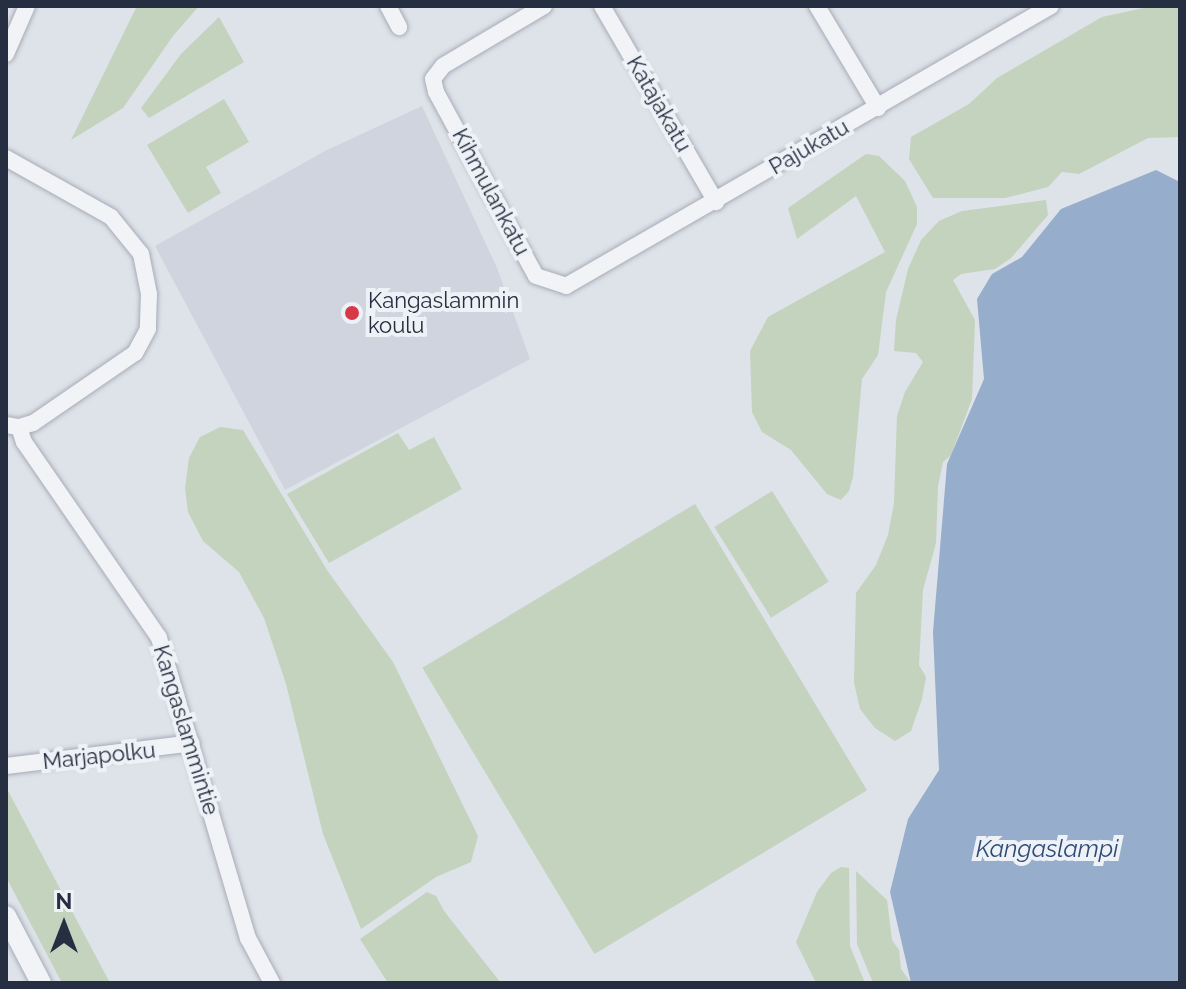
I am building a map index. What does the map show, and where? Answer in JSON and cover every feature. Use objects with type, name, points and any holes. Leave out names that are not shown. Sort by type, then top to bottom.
[{"type":"street","points":[[6,54],[27,6]]},
{"type":"street","points":[[388,6],[399,27]]},
{"type":"street","name":"Kihmulankatu","points":[[544,6],[443,66],[433,79],[436,92],[536,276],[566,286]]},
{"type":"street","name":"Katajakatu","points":[[602,6],[716,202]]},
{"type":"street","points":[[817,6],[878,108]]},
{"type":"street","name":"Pajukatu","points":[[566,286],[878,108],[1039,9]]},
{"type":"street","points":[[6,158],[111,217],[141,254],[149,294],[148,329],[135,353],[33,423],[13,426]]},
{"type":"street","name":"Kangaslammintie","points":[[13,426],[159,638],[248,938],[272,983]]},
{"type":"street","name":"Marjapolku","points":[[6,766],[192,743]]},
{"type":"street","points":[[6,916],[41,983]]},
{"type":"shaded area","name":"Kangaslammin koulu","points":[[422,106],[497,268],[530,359],[285,490],[155,246],[325,151]]},
{"type":"green space","points":[[137,6],[199,6],[173,36],[123,108],[71,140]]},
{"type":"green space","points":[[1153,6],[1180,6],[1180,137],[1148,138],[1079,174],[1062,172],[1048,187],[1005,198],[933,198],[909,159],[911,137],[969,104],[997,78],[1102,17]]},
{"type":"green space","points":[[219,17],[244,62],[149,118],[141,108],[181,54]]},
{"type":"green space","points":[[224,99],[249,142],[206,167],[221,193],[188,213],[147,145]]},
{"type":"green space","points":[[866,154],[879,156],[905,181],[917,207],[917,224],[886,292],[878,355],[862,379],[853,477],[849,491],[841,500],[827,494],[791,450],[762,432],[752,412],[750,351],[768,317],[885,252],[856,196],[797,239],[788,208]]},
{"type":"green space","points":[[1046,200],[1048,215],[1011,258],[995,269],[961,274],[953,280],[975,320],[972,399],[951,455],[943,462],[938,486],[936,543],[923,590],[919,665],[926,677],[922,699],[911,731],[895,741],[875,728],[860,709],[854,683],[856,593],[876,565],[888,535],[894,503],[897,416],[905,392],[923,362],[916,353],[894,351],[896,320],[908,269],[921,240],[939,221],[962,211]]},
{"type":"green space","points":[[220,427],[243,430],[327,570],[393,662],[478,836],[471,862],[436,877],[361,929],[323,834],[286,684],[264,618],[239,572],[203,541],[188,512],[185,488],[189,458],[200,437]]},
{"type":"green space","points":[[398,433],[409,450],[434,437],[462,489],[329,563],[287,494]]},
{"type":"green space","points":[[772,491],[829,582],[771,618],[714,527]]},
{"type":"green space","points":[[695,504],[867,790],[594,954],[422,668]]},
{"type":"green space","points":[[6,787],[110,983],[62,983],[6,877]]},
{"type":"green space","points":[[841,867],[849,868],[850,946],[865,983],[816,983],[796,942],[817,892],[831,873]]},
{"type":"green space","points":[[856,871],[887,900],[892,940],[899,950],[901,969],[911,983],[873,983],[857,944]]},
{"type":"green space","points":[[427,892],[436,896],[444,911],[501,983],[388,983],[360,939]]},
{"type":"water","name":"Kangaslampi","points":[[1156,170],[1180,182],[1180,983],[911,983],[890,892],[908,819],[939,770],[933,632],[947,464],[984,379],[977,299],[992,274],[1022,257],[1061,209]]},
{"type":"place","name":"Kangaslammin koulu","points":[[352,313]]}]
